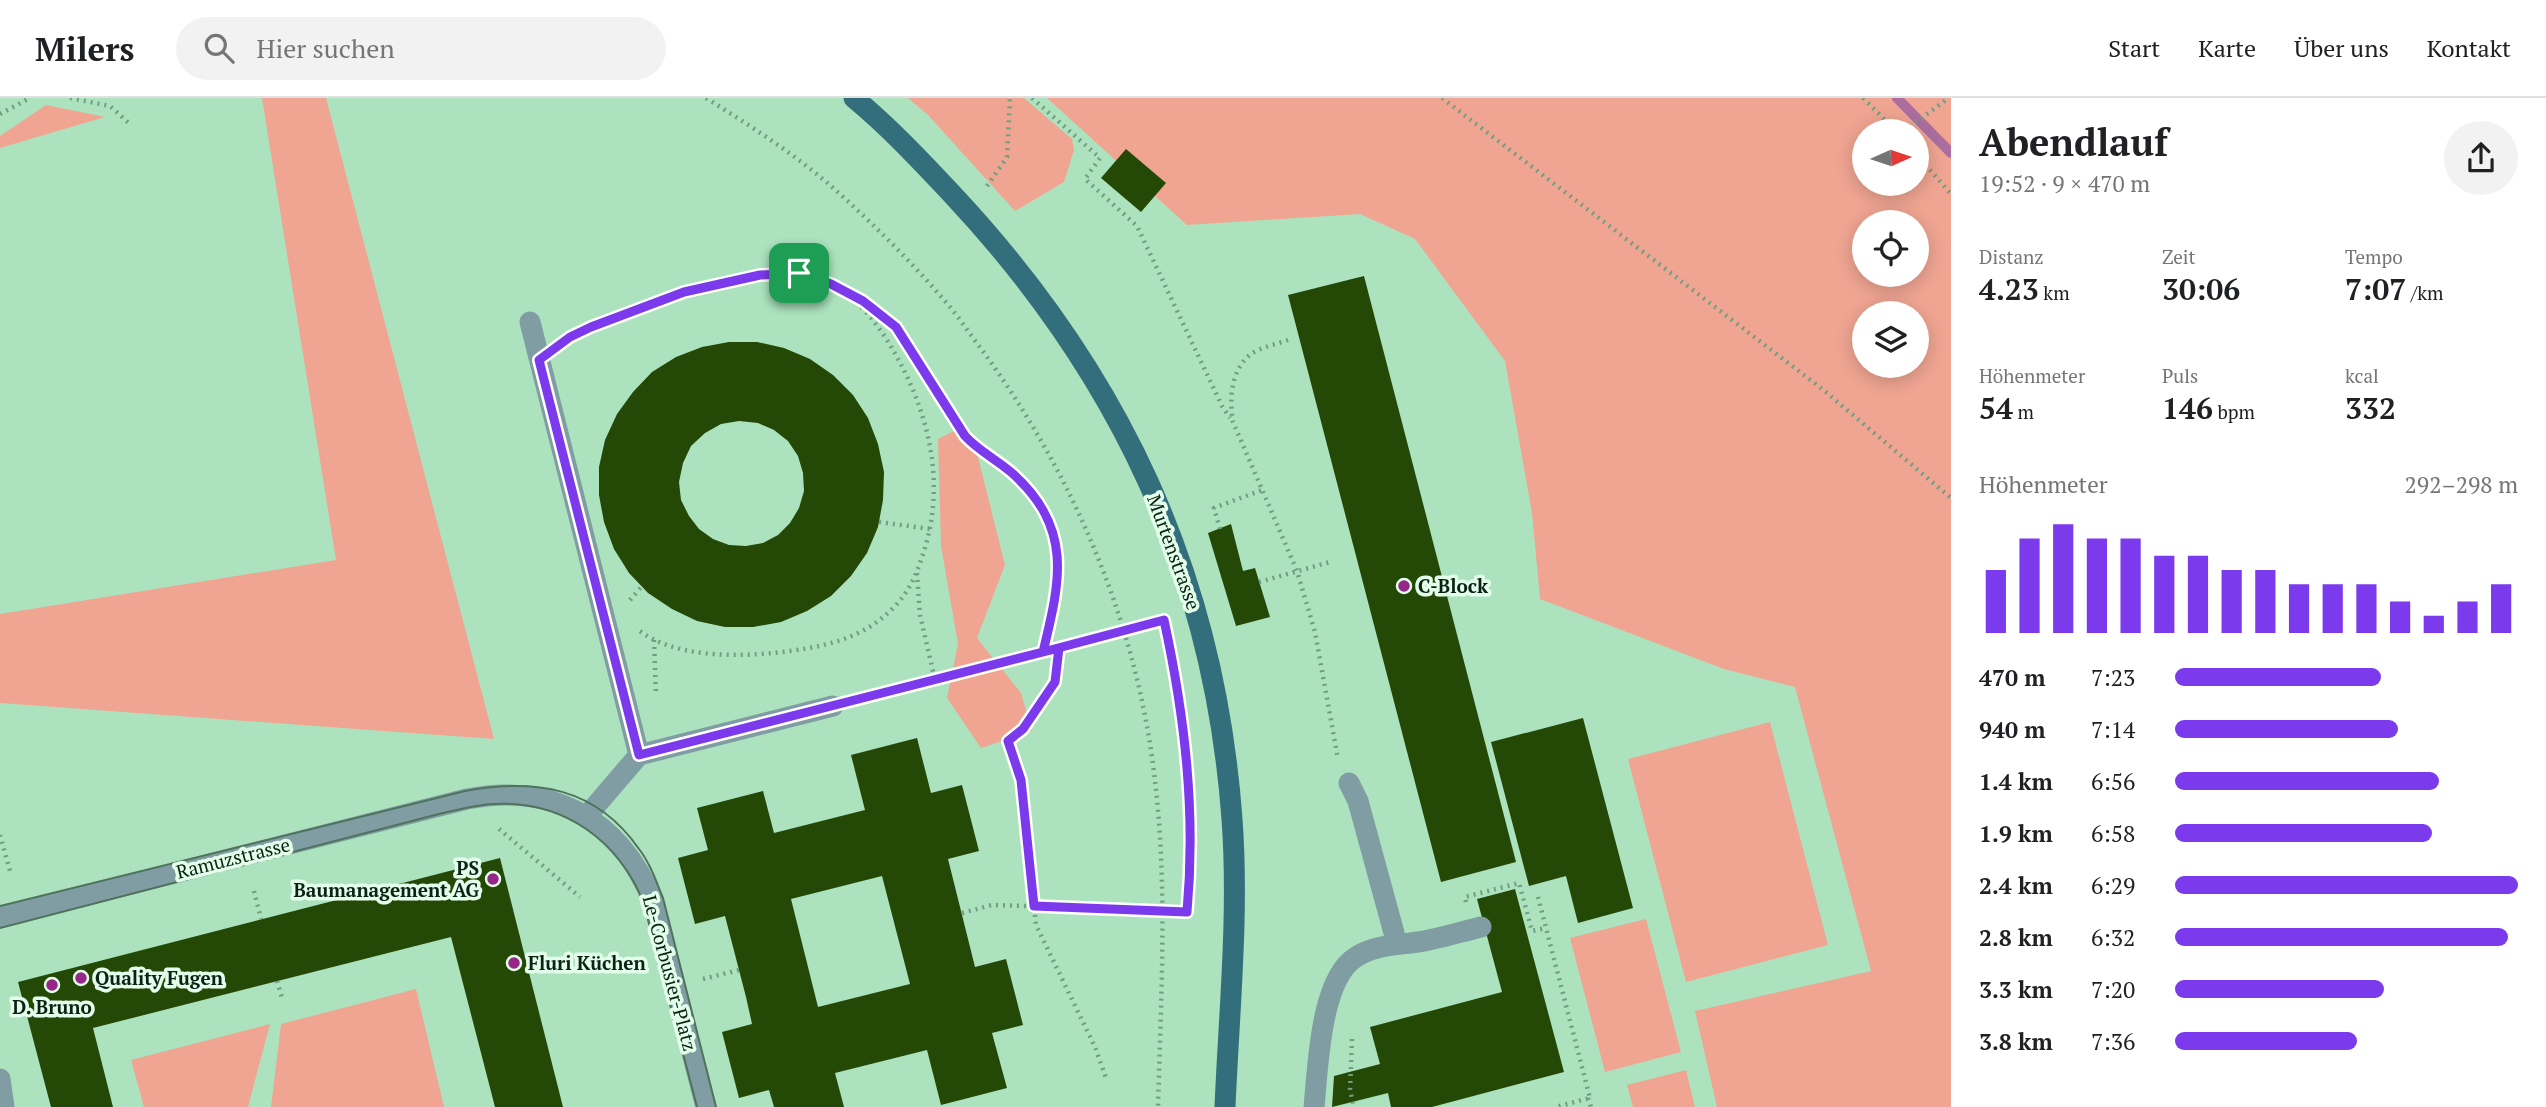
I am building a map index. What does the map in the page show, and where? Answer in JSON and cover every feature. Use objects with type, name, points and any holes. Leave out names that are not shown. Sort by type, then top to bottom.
[{"type":"main road","name":"Murtenstrasse","points":[[854,98],[922,162],[970,213],[1060,324],[1108,400],[1130,442],[1181,566],[1196,610],[1211,672],[1226,754],[1232,821],[1233,902],[1224,1107]]},
{"type":"street","points":[[530,322],[639,755]]},
{"type":"street","points":[[586,817],[639,755],[833,706]]},
{"type":"street","points":[[1349,783],[1358,801],[1397,944]]},
{"type":"street","name":"Le-Corbusier-Platz","points":[[467,799],[490,794],[526,796],[559,803],[586,817],[608,833],[631,858],[653,901],[706,1107]]},
{"type":"street","name":"Ramuzstrasse","points":[[0,917],[467,799]]},
{"type":"street","points":[[1314,1107],[1322,1036],[1335,983],[1344,967],[1357,956],[1397,944],[1419,942],[1477,928]]},
{"type":"street","points":[[0,1079],[4,1107]]},
{"type":"path","points":[[0,114],[30,98]]},
{"type":"path","points":[[70,98],[110,106],[131,125]]},
{"type":"path","points":[[706,98],[774,143],[830,186],[945,300],[1028,418],[1066,485],[1096,551],[1124,632],[1143,711],[1160,830],[1163,911],[1158,1107]]},
{"type":"path","points":[[987,186],[1007,157],[1010,98]]},
{"type":"path","points":[[1032,98],[1100,158],[1085,179],[1137,226],[1222,406],[1233,422],[1297,571],[1315,632],[1338,760],[1349,783]]},
{"type":"path","points":[[1442,98],[1821,387],[1951,498]]},
{"type":"path","points":[[1863,98],[1884,119]]},
{"type":"path","points":[[1921,119],[1947,101]]},
{"type":"path","points":[[1929,169],[1951,194]]},
{"type":"path","points":[[539,360],[570,337],[591,327],[708,286],[760,275],[799,273],[831,284],[877,309],[896,327],[965,436],[1018,479],[1043,507],[1053,535],[1058,563],[1056,597],[1043,652]]},
{"type":"path","points":[[627,620],[654,640],[706,652],[745,654],[817,648],[839,642],[878,621],[907,592],[917,572],[934,516],[934,475],[930,439],[916,393],[882,330],[847,293]]},
{"type":"path","points":[[1233,422],[1233,385],[1244,362],[1260,350],[1288,341]]},
{"type":"path","points":[[1220,529],[1214,508],[1262,490]]},
{"type":"path","points":[[879,522],[930,530]]},
{"type":"path","points":[[1259,582],[1330,562]]},
{"type":"path","points":[[917,572],[920,615],[935,680]]},
{"type":"path","points":[[833,706],[1164,620],[1184,723],[1190,785],[1191,841],[1187,912],[992,905],[962,913]]},
{"type":"path","points":[[1059,648],[1055,682],[1023,729],[1008,741],[1021,780],[1036,925],[1095,1047],[1106,1078]]},
{"type":"path","points":[[499,829],[580,897]]},
{"type":"path","points":[[0,835],[10,871]]},
{"type":"path","points":[[1477,928],[1465,897],[1519,883],[1532,931],[1546,928]]},
{"type":"path","points":[[254,891],[261,919]]},
{"type":"path","points":[[1538,897],[1591,1107]]},
{"type":"path","points":[[703,979],[738,970]]},
{"type":"path","points":[[277,981],[283,1001]]},
{"type":"path","points":[[1556,1107],[1588,1098]]},
{"type":"shaded area","points":[[262,98],[326,98],[494,739],[0,703],[0,614],[336,560]]},
{"type":"shaded area","points":[[908,98],[1024,98],[1072,139],[1074,150],[1064,182],[1015,211],[928,115]]},
{"type":"shaded area","points":[[1047,98],[1951,98],[1951,1107],[1717,1107],[1695,1011],[1871,971],[1795,687],[1724,669],[1540,599],[1532,513],[1505,361],[1415,239],[1360,214],[1187,225]]},
{"type":"shaded area","points":[[46,105],[105,117],[0,148],[0,136]]},
{"type":"shaded area","points":[[956,430],[978,457],[1005,565],[977,638],[1021,693],[1032,731],[981,748],[947,698],[958,644],[941,546],[938,439]]},
{"type":"shaded area","points":[[1770,722],[1828,945],[1686,982],[1628,759]]},
{"type":"shaded area","points":[[1646,919],[1681,1052],[1605,1072],[1570,938]]},
{"type":"shaded area","points":[[416,989],[444,1107],[271,1107],[281,1024]]},
{"type":"shaded area","points":[[270,1024],[248,1107],[144,1107],[131,1060]]},
{"type":"shaded area","points":[[1686,1070],[1695,1107],[1633,1107],[1627,1085]]},
{"type":"building","points":[[1126,149],[1166,183],[1141,212],[1101,178]]},
{"type":"building","name":"C-Block","points":[[1364,276],[1516,862],[1441,882],[1288,295]]},
{"type":"building","points":[[729,342],[757,342],[784,348],[810,359],[833,375],[853,395],[868,418],[878,444],[884,472],[883,500],[878,527],[867,553],[851,576],[831,596],[807,611],[781,622],[753,627],[725,627],[697,621],[672,609],[648,593],[629,573],[614,549],[604,522],[599,495],[599,467],[605,440],[617,414],[652,372],[676,357],[702,347]],"holes":[[[739,421],[758,423],[774,430],[788,441],[798,456],[804,491],[799,508],[790,523],[778,535],[763,543],[729,545],[713,539],[699,529],[689,516],[681,500],[679,482],[683,463],[691,446],[705,433],[721,424]]]},
{"type":"building","points":[[1231,524],[1243,571],[1255,568],[1270,617],[1236,626],[1208,533]]},
{"type":"building","points":[[1583,718],[1633,908],[1578,923],[1566,876],[1529,886],[1491,742]]},
{"type":"building","points":[[917,738],[931,793],[962,785],[979,851],[948,859],[975,967],[1006,959],[1023,1025],[992,1033],[1007,1088],[941,1105],[927,1050],[835,1073],[844,1107],[774,1107],[769,1090],[739,1098],[722,1032],[752,1024],[746,997],[725,916],[695,924],[678,858],[708,850],[697,808],[763,791],[774,833],[865,810],[851,755]],"holes":[[[882,876],[910,984],[818,1007],[791,899]]]},
{"type":"building","points":[[500,858],[563,1107],[495,1107],[451,937],[93,1028],[113,1107],[51,1107],[18,982]]},
{"type":"building","points":[[1515,889],[1564,1072],[1432,1107],[1391,1107],[1388,1093],[1332,1107],[1334,1076],[1380,1064],[1370,1027],[1502,992],[1477,899]]},
{"type":"waterway","points":[[1897,98],[1951,153]]},
{"type":"tram line","points":[[0,906],[465,791],[516,786],[562,792],[584,800],[604,812],[622,828],[650,866],[663,898],[716,1107]]},
{"type":"tram line","points":[[0,928],[459,809],[493,804],[543,809],[585,828],[604,843],[633,881],[644,904],[697,1107]]},
{"type":"place","name":"C-Block","points":[[1404,586]]},
{"type":"place","name":"PS Baumanagement AG","points":[[493,879]]},
{"type":"place","name":"Fluri Küchen","points":[[514,963]]},
{"type":"place","name":"Quality Fugen","points":[[81,978]]},
{"type":"place","name":"D. Bruno","points":[[52,985]]},
{"type":"route","points":[[799,273],[760,275],[684,292],[591,327],[570,337],[539,360],[639,755],[1018,658],[1039,653],[1043,652],[1124,632],[1164,620],[1184,723],[1190,785],[1191,875],[1187,912],[1034,906],[1021,780],[1008,741],[1023,729],[1055,682],[1059,648],[1043,652],[1056,597],[1058,575],[1056,550],[1048,519],[1035,496],[1012,473],[965,436],[896,327],[877,309],[863,301],[816,277],[799,273]]}]
